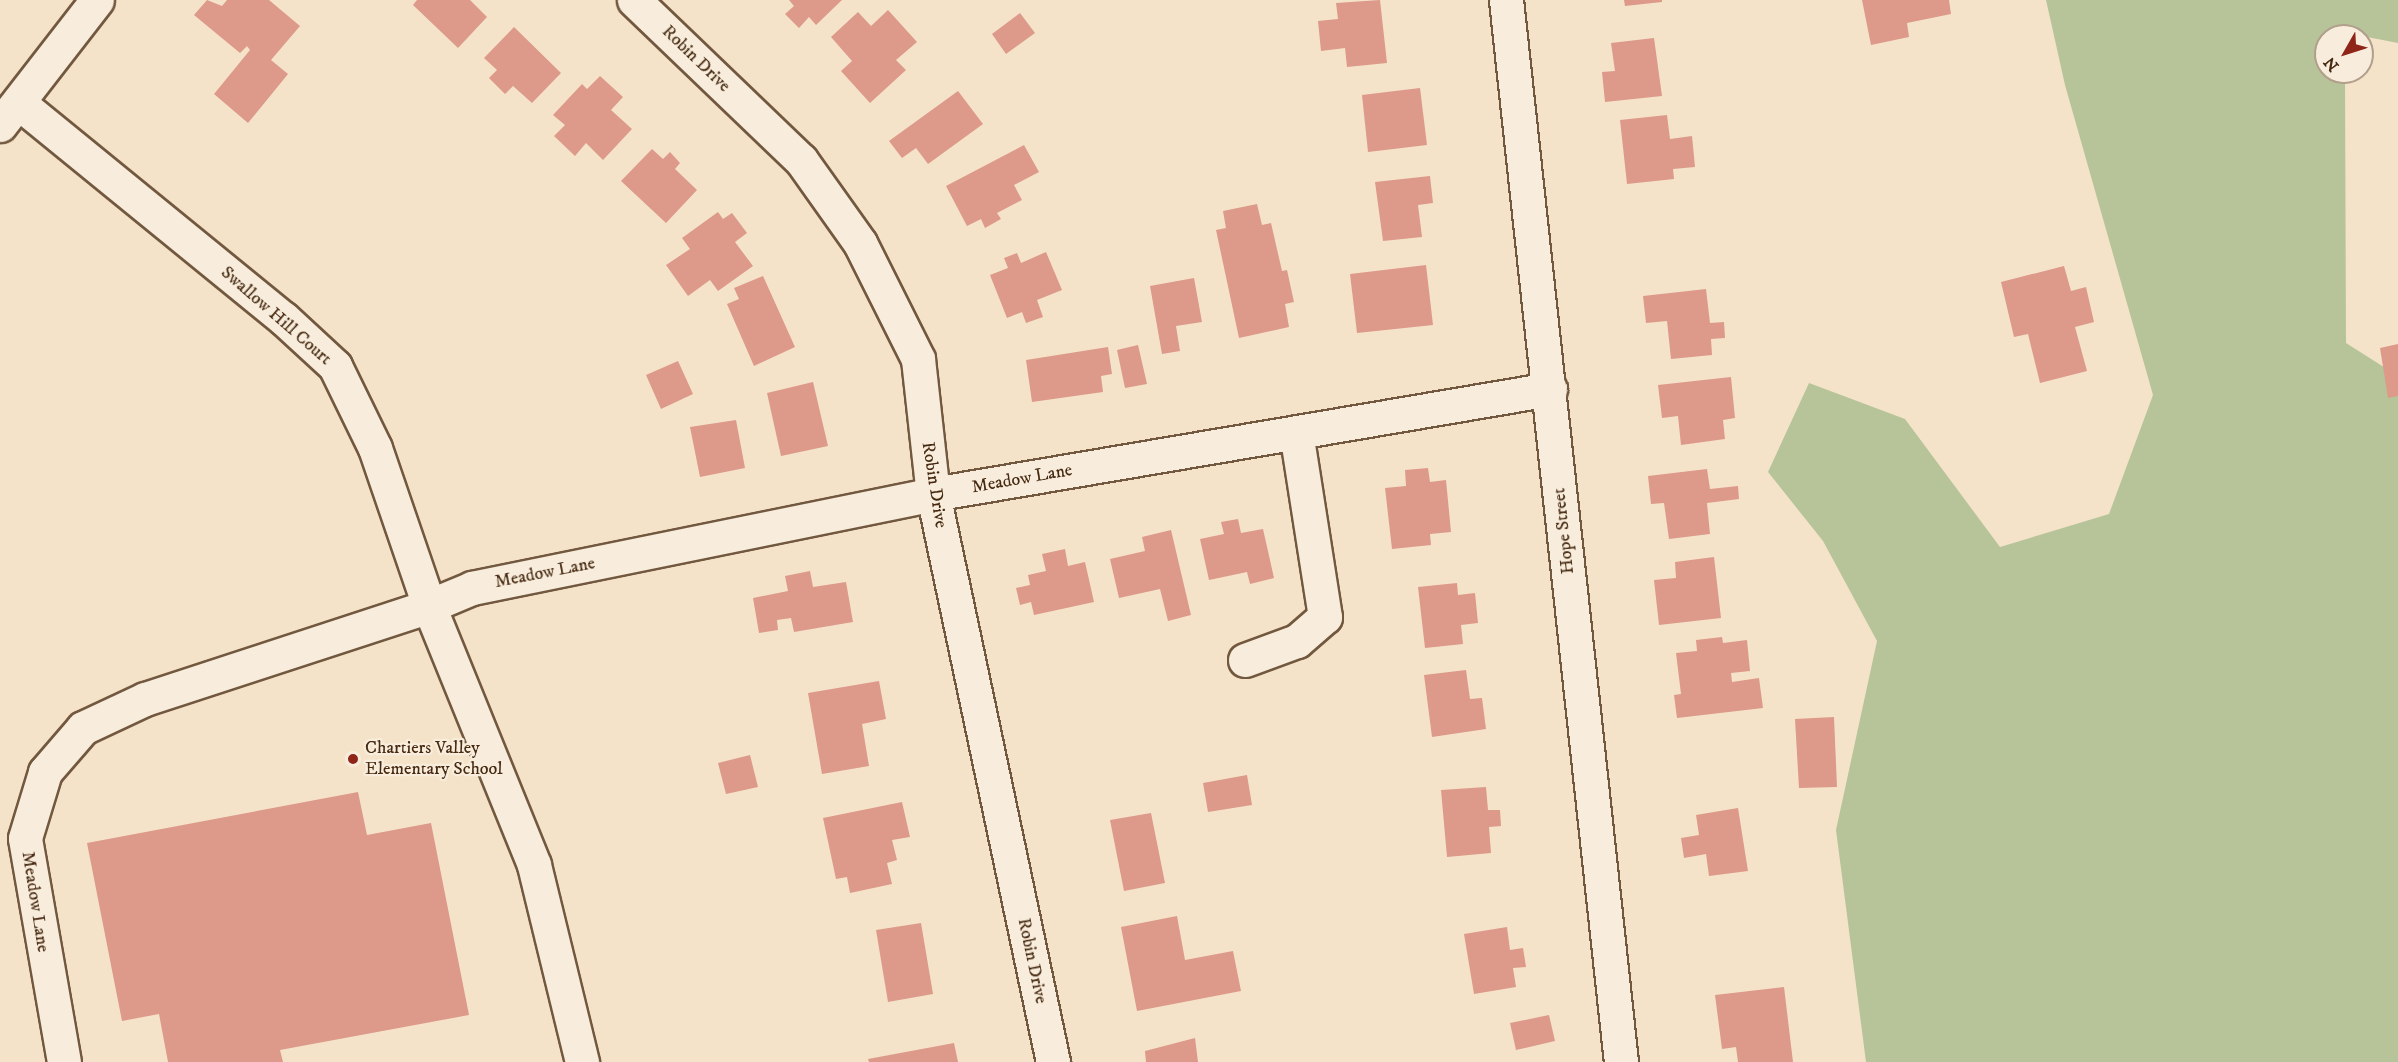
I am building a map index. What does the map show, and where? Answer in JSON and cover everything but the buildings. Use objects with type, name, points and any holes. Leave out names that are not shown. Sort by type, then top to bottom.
[{"type":"street","points":[[9,114],[97,0]]},
{"type":"street","name":"Robin Drive","points":[[634,0],[801,160],[860,243],[918,359],[933,494],[1053,1062]]},
{"type":"street","name":"Hope Street","points":[[1506,0],[1550,389],[1621,1062]]},
{"type":"street","name":"Swallow Hill Court","points":[[9,114],[283,318],[335,366],[375,448],[429,606]]},
{"type":"street","name":"Meadow Lane","points":[[64,1062],[25,838],[45,772],[83,728],[145,699],[429,606],[472,588],[933,494],[1550,389]]},
{"type":"street","points":[[1245,660],[1296,641],[1324,617],[1296,432]]},
{"type":"street","points":[[429,606],[534,865],[582,1062]]},
{"type":"green space","points":[[2046,0],[2398,0],[2398,43],[2374,38],[2374,24],[2314,24],[2314,84],[2345,84],[2346,343],[2398,376],[2398,1062],[1866,1062],[1836,830],[1877,641],[1823,541],[1768,472],[1809,383],[1905,419],[2000,547],[2109,514],[2153,395],[2065,85]]},
{"type":"place","name":"Chartiers Valley Elementary School","points":[[353,759]]}]
